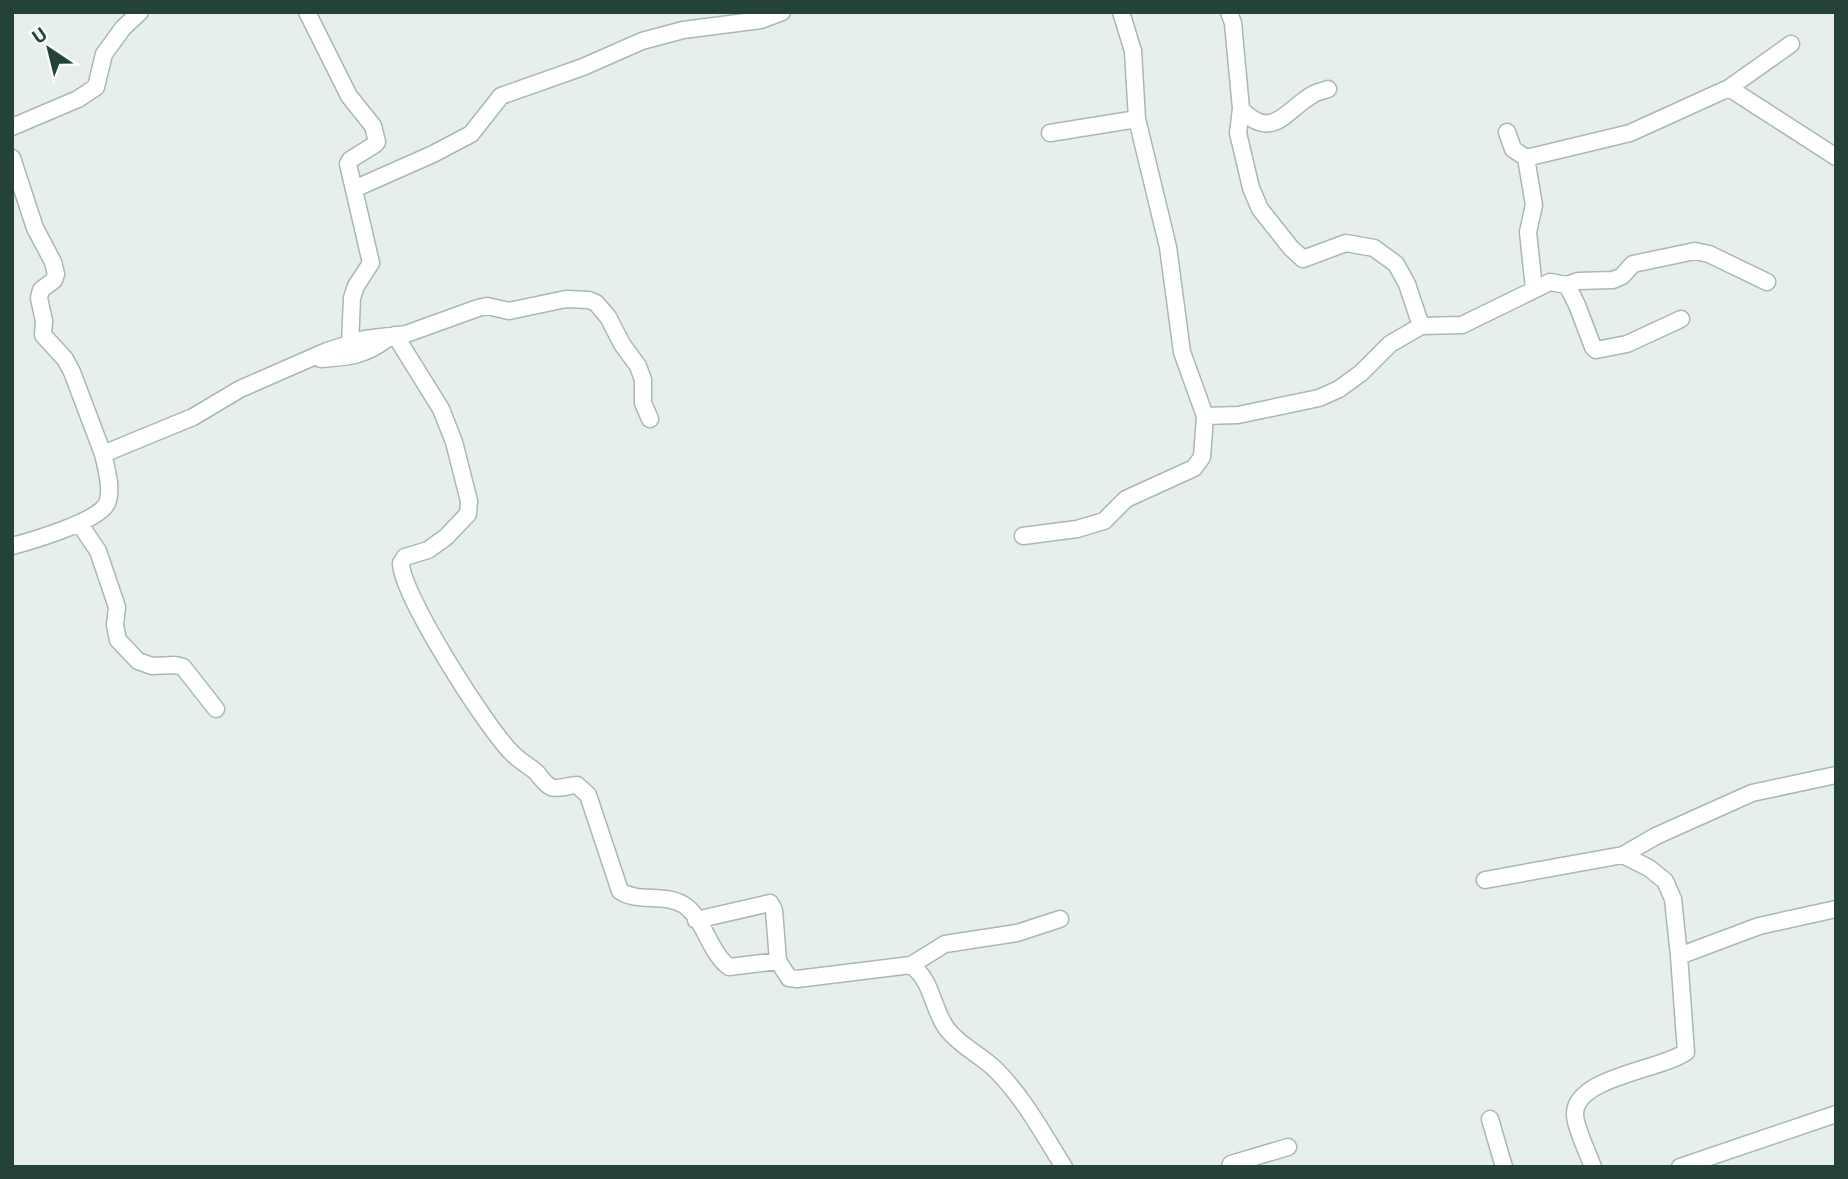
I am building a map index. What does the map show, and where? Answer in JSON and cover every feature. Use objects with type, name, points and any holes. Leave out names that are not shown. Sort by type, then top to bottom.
[{"type":"street","points":[[12,127],[78,99],[96,87],[104,54],[140,12]]},
{"type":"street","points":[[307,12],[349,96],[365,114],[377,136],[374,145],[348,163],[371,265],[356,286],[352,298],[350,344]]},
{"type":"street","points":[[354,189],[433,155],[471,134],[501,96],[583,67],[653,38],[683,30],[761,20],[782,12]]},
{"type":"street","points":[[1023,536],[1077,529],[1104,521],[1129,497],[1194,468],[1202,457],[1205,416],[1182,352],[1168,247],[1137,119],[1133,51],[1121,12]]},
{"type":"street","points":[[1229,12],[1233,23],[1241,109],[1238,133],[1251,188],[1260,209],[1303,259],[1346,243],[1374,248],[1396,264],[1421,326]]},
{"type":"street","points":[[1507,132],[1513,149],[1527,158],[1630,132],[1729,88],[1791,44]]},
{"type":"street","points":[[1729,88],[1836,157]]},
{"type":"street","points":[[1241,109],[1252,121],[1266,123],[1285,118],[1311,95],[1328,89]]},
{"type":"street","points":[[1050,133],[1137,119]]},
{"type":"street","points":[[12,158],[35,228],[53,262],[56,274],[54,280],[41,290],[38,298],[44,321],[43,335],[65,359],[72,372],[103,454],[108,476],[107,503],[103,508],[79,523],[12,545]]},
{"type":"street","points":[[1527,158],[1534,205],[1528,232],[1534,289]]},
{"type":"street","points":[[1205,416],[1238,415],[1319,398],[1339,389],[1361,373],[1390,344],[1421,326],[1462,325],[1486,316],[1550,282],[1567,285],[1578,281],[1613,279],[1622,276],[1633,264],[1695,251],[1709,254],[1767,282]]},
{"type":"street","points":[[1567,285],[1596,350],[1627,344],[1681,318]]},
{"type":"street","points":[[103,454],[193,417],[240,389],[305,360],[350,344],[406,334],[478,307],[487,306],[509,311],[566,299],[589,300],[596,303],[608,317],[622,344],[638,366],[643,380],[643,403],[650,419]]},
{"type":"street","points":[[305,360],[360,355],[393,335]]},
{"type":"street","points":[[393,335],[441,409],[454,442],[469,501],[468,514],[446,537],[428,550],[405,557],[401,563],[411,597],[455,672],[496,734],[512,753],[552,788],[578,785],[588,795],[620,891],[631,896],[673,901],[684,905],[729,967],[778,961]]},
{"type":"street","points":[[79,523],[98,551],[117,607],[115,625],[118,640],[138,661],[152,666],[183,667],[216,709]]},
{"type":"street","points":[[1485,880],[1623,855],[1656,836],[1752,793],[1836,775]]},
{"type":"street","points":[[1593,1167],[1575,1115],[1578,1102],[1592,1088],[1686,1052],[1673,899],[1665,881],[1649,868],[1623,855]]},
{"type":"street","points":[[696,920],[770,904],[774,910],[778,961],[789,978],[797,979],[911,965],[945,944],[1017,933],[1060,919]]},
{"type":"street","points":[[1679,956],[1759,926],[1836,909]]},
{"type":"street","points":[[911,965],[925,979],[947,1028],[966,1048],[995,1069],[1021,1099],[1064,1167]]},
{"type":"street","points":[[1680,1167],[1836,1114]]},
{"type":"street","points":[[1490,1119],[1504,1167]]},
{"type":"street","points":[[1230,1167],[1231,1164],[1288,1147]]}]
